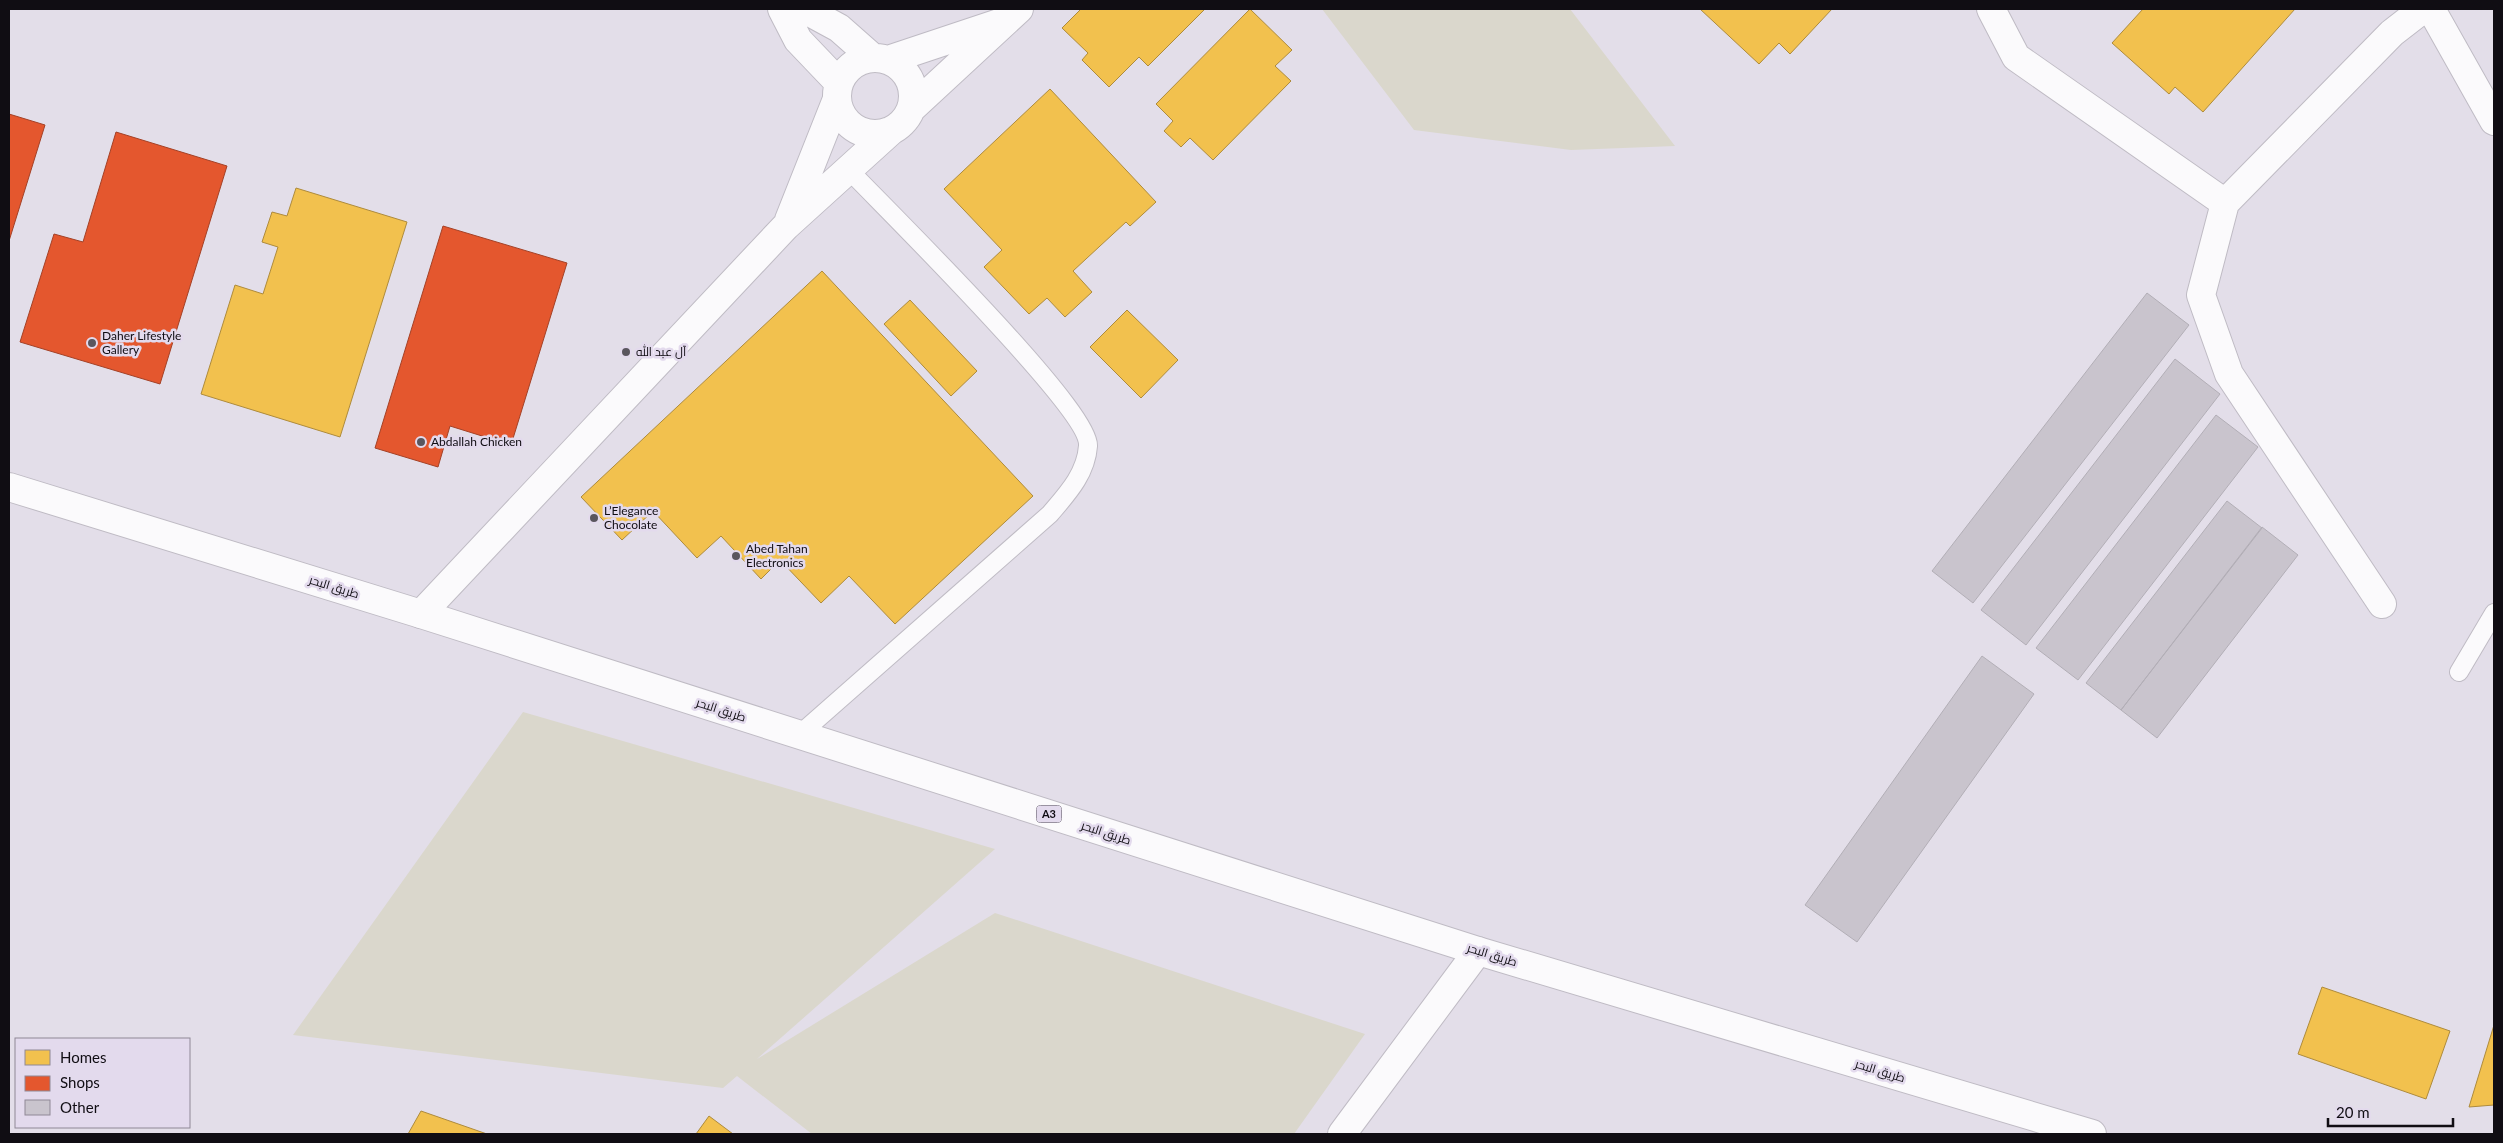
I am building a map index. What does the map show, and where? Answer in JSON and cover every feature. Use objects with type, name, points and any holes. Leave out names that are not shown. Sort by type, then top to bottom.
[{"type":"main road","points":[[782,9],[798,40],[838,91],[841,113],[850,125],[863,132],[877,134],[892,130]]},
{"type":"main road","points":[[804,9],[838,28],[880,59],[900,67],[909,79],[913,93],[912,108]]},
{"type":"main road","points":[[1991,9],[2016,57],[2225,204]]},
{"type":"main road","points":[[2382,604],[2229,374],[2201,295],[2225,204],[2392,33],[2422,9]]},
{"type":"main road","points":[[2431,9],[2494,121]]},
{"type":"main road","points":[[786,226],[846,70],[858,62],[880,59],[1013,14]]},
{"type":"main road","points":[[421,614],[786,226],[904,121],[912,108],[1013,14]]},
{"type":"main road","name":"طريق البحر","points":[[9,487],[421,614],[1478,951],[2092,1134]]},
{"type":"main road","points":[[1342,1134],[1478,951]]},
{"type":"lane","points":[[799,734],[1050,514],[1077,483],[1088,445],[1081,424],[1038,368],[849,170]]},
{"type":"lane","points":[[2458,672],[2494,613]]},
{"type":"shaded area","points":[[1322,9],[1570,9],[1675,146],[1571,150],[1414,130]]},
{"type":"shaded area","points":[[523,712],[995,849],[757,1059],[995,913],[1365,1034],[1294,1134],[812,1134],[737,1076],[723,1088],[293,1035]]},
{"type":"building: Homes","points":[[1081,9],[1205,9],[1148,66],[1139,57],[1109,87],[1082,60],[1088,53],[1062,28]]},
{"type":"building: Homes","points":[[1250,9],[1292,50],[1275,66],[1291,81],[1213,160],[1190,138],[1181,147],[1164,131],[1173,121],[1156,104]]},
{"type":"building: Homes","points":[[1700,9],[1832,9],[1790,54],[1779,43],[1759,64]]},
{"type":"building: Homes","points":[[2143,9],[2295,9],[2203,112],[2175,87],[2169,94],[2112,43]]},
{"type":"building: Homes","points":[[1050,89],[1156,202],[1130,226],[1126,222],[1073,271],[1092,292],[1065,317],[1047,298],[1029,314],[984,267],[1002,250],[944,189]]},
{"type":"building: Homes","points":[[296,188],[407,222],[340,437],[201,394],[235,285],[263,294],[278,247],[262,242],[272,212],[287,216]]},
{"type":"building: Homes","points":[[822,271],[1033,496],[895,624],[849,576],[821,603],[780,560],[761,579],[721,536],[697,558],[653,511],[622,540],[581,497]]},
{"type":"building: Homes","points":[[910,300],[977,371],[951,396],[884,324]]},
{"type":"building: Homes","points":[[1127,310],[1178,360],[1141,398],[1090,347]]},
{"type":"building: Homes","points":[[2322,987],[2450,1031],[2426,1099],[2298,1054]]},
{"type":"building: Homes","points":[[2494,1025],[2494,1105],[2469,1107]]},
{"type":"building: Homes","points":[[421,1111],[487,1134],[408,1134]]},
{"type":"building: Homes","points":[[709,1116],[733,1134],[696,1134]]},
{"type":"building: Shops","points":[[9,114],[45,125],[9,241]]},
{"type":"building: Shops","points":[[116,132],[227,166],[160,384],[20,342],[54,234],[83,242]]},
{"type":"building: Shops","points":[[443,226],[567,263],[511,445],[450,426],[438,467],[375,448]]},
{"type":"building: Other","points":[[2147,293],[2189,325],[1973,603],[1932,571]]},
{"type":"building: Other","points":[[2175,359],[2220,394],[2026,645],[1981,610]]},
{"type":"building: Other","points":[[2216,415],[2258,447],[2078,680],[2036,648]]},
{"type":"building: Other","points":[[2227,501],[2262,528],[2121,710],[2086,683]]},
{"type":"building: Other","points":[[2262,527],[2298,555],[2157,738],[2121,710]]},
{"type":"building: Other","points":[[1982,656],[2034,694],[1857,942],[1805,905]]},
{"type":"place","name":"Daher Lifestyle Gallery","points":[[92,343]]},
{"type":"place","name":"آل عبد الله","points":[[626,352]]},
{"type":"place","name":"Abdallah Chicken","points":[[421,442]]},
{"type":"place","name":"L’Elegance Chocolate","points":[[594,518]]},
{"type":"place","name":"Abed Tahan Electronics","points":[[736,556]]}]
